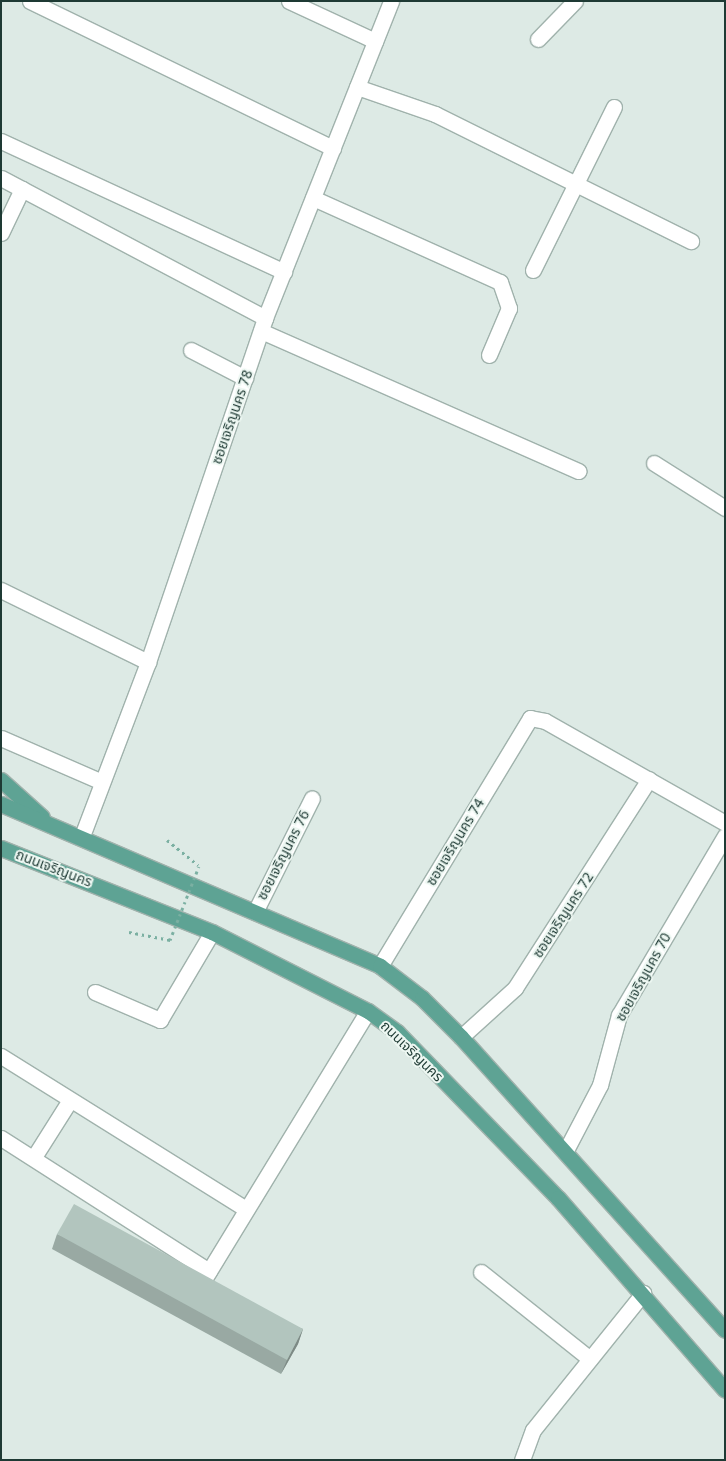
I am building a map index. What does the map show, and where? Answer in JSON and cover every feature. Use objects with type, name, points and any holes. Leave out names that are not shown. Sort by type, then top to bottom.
[{"type":"main road","points":[[1,780],[45,820]]},
{"type":"main road","points":[[1,804],[45,820],[380,966],[422,998],[461,1037],[725,1330]]},
{"type":"main road","name":"ถนนเจริญนคร","points":[[4,851],[212,932],[368,1011],[410,1046],[643,1293],[725,1390]]},
{"type":"street","points":[[30,1],[333,148]]},
{"type":"street","points":[[289,1],[375,41]]},
{"type":"street","name":"ซอยเจริญนคร 78","points":[[82,836],[100,781],[148,662],[263,325],[391,1]]},
{"type":"street","points":[[538,39],[575,1]]},
{"type":"street","points":[[357,87],[435,114],[691,241]]},
{"type":"street","points":[[533,270],[575,182],[614,107]]},
{"type":"street","points":[[1,141],[284,272]]},
{"type":"street","points":[[1,178],[263,325],[579,471]]},
{"type":"street","points":[[1,233],[22,189]]},
{"type":"street","points":[[313,198],[500,282],[509,308],[489,356]]},
{"type":"street","points":[[191,350],[245,378]]},
{"type":"street","points":[[654,463],[725,508]]},
{"type":"street","points":[[1,590],[148,662]]},
{"type":"street","name":"ซอยเจริญนคร 74","points":[[380,966],[530,718],[545,721],[649,779]]},
{"type":"street","points":[[1,738],[100,781]]},
{"type":"street","points":[[649,779],[725,823]]},
{"type":"street","name":"ซอยเจริญนคร 72","points":[[461,1037],[516,988],[649,779]]},
{"type":"street","name":"ซอยเจริญนคร 76","points":[[255,912],[312,798]]},
{"type":"street","name":"ซอยเจริญนคร 70","points":[[565,1152],[600,1085],[619,1015],[725,836]]},
{"type":"street","points":[[95,992],[160,1020],[212,932]]},
{"type":"street","points":[[1,1138],[34,1157],[206,1276],[368,1011]]},
{"type":"street","points":[[1,1056],[246,1208]]},
{"type":"street","points":[[34,1157],[70,1100]]},
{"type":"street","points":[[481,1272],[590,1359]]},
{"type":"street","points":[[522,1460],[533,1430],[643,1293]]},
{"type":"path","points":[[129,932],[170,940],[199,866],[167,840]]},
{"type":"building","points":[[74,1204],[303,1329],[287,1360],[57,1234]]}]
